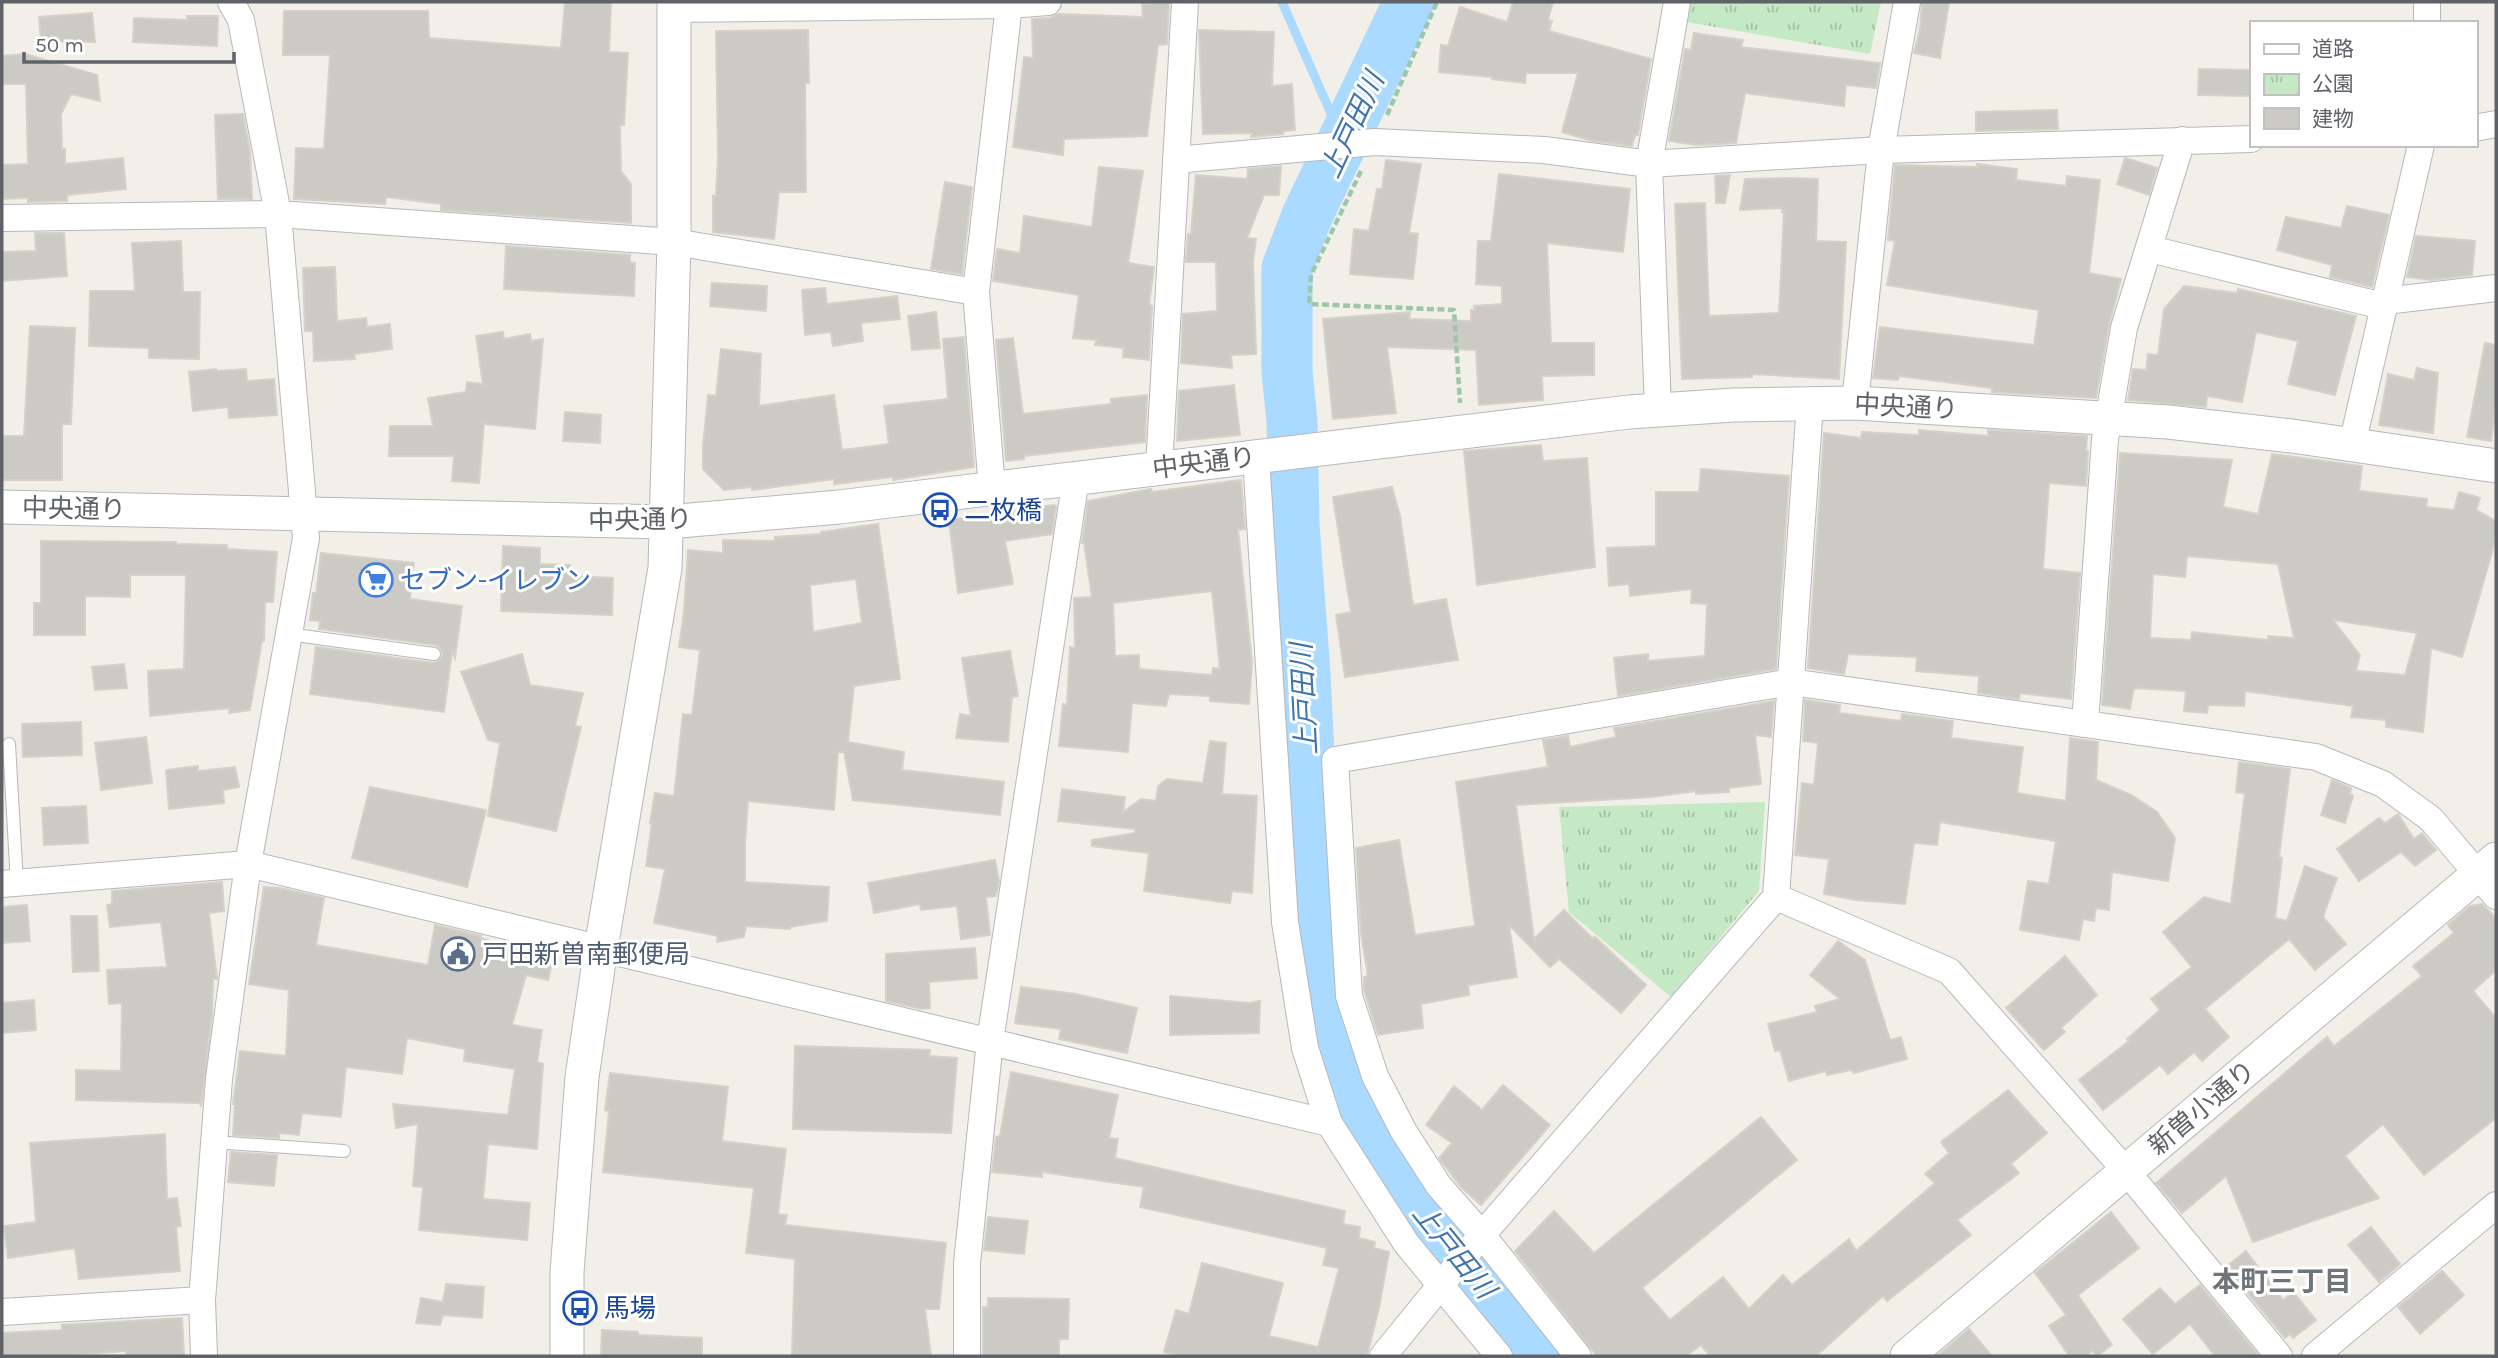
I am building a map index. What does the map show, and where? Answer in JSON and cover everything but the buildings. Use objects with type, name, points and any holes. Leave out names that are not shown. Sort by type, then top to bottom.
[{"type":"street","points":[[204,1356],[202,1300],[219,1079],[248,864],[306,538],[278,214],[241,20],[231,2]]},
{"type":"street","points":[[567,1356],[567,1272],[582,1077],[665,568],[674,242],[674,5],[1009,5],[1048,2]]},
{"type":"street","points":[[1159,468],[1185,2]]},
{"type":"street","points":[[1658,410],[1649,164],[1676,2]]},
{"type":"street","points":[[1855,403],[1881,150],[1907,2]]},
{"type":"street","points":[[2427,2],[2427,21]]},
{"type":"street","points":[[992,489],[976,292],[1009,5]]},
{"type":"street","points":[[2477,128],[2496,124]]},
{"type":"street","points":[[1176,160],[1370,143],[1544,150],[1649,164],[1881,150],[2250,139]]},
{"type":"street","points":[[2085,724],[2108,418],[2124,328],[2182,140]]},
{"type":"street","points":[[2352,445],[2421,147]]},
{"type":"street","points":[[2,218],[278,214],[674,242],[976,292]]},
{"type":"street","points":[[2150,249],[2384,304],[2496,288]]},
{"type":"street","points":[[1383,1356],[1481,1236],[1776,897],[1810,403]]},
{"type":"street","name":"中央通り","points":[[2,507],[668,522],[839,507],[1658,410],[1810,403],[1855,403],[2108,418],[2231,428],[2496,466]]},
{"type":"street","points":[[1266,456],[1285,922],[1305,1048],[1329,1123],[1406,1243],[1499,1356]]},
{"type":"street","points":[[967,1356],[967,1263],[990,1041],[1076,478]]},
{"type":"street","points":[[1578,1356],[1439,1186],[1404,1132],[1376,1076],[1349,996],[1335,760],[1791,682],[2316,757],[2383,784],[2431,819],[2490,876]]},
{"type":"street","points":[[9,883],[248,864],[1329,1123]]},
{"type":"street","name":"新曽小通り","points":[[1907,1356],[2127,1172],[2490,876]]},
{"type":"street","points":[[1776,897],[1950,971],[2127,1172],[2279,1356]]},
{"type":"street","points":[[2315,1356],[2496,1205]]},
{"type":"street","points":[[2,1312],[202,1300]]},
{"type":"lane","points":[[288,635],[434,654]]},
{"type":"lane","points":[[9,744],[9,883]]},
{"type":"lane","points":[[214,1142],[344,1151]]},
{"type":"path","points":[[1437,2],[1311,275],[1309,304],[1454,310],[1461,432]]},
{"type":"green space","points":[[1685,2],[1881,2],[1870,54],[1681,21]]},
{"type":"green space","points":[[1765,802],[1759,891],[1671,997],[1569,912],[1559,807]]},
{"type":"waterway","points":[[1282,2],[1343,141]]},
{"type":"waterway","name":"上戸田川","points":[[1409,2],[1307,216],[1287,268],[1287,372],[1292,421],[1294,525],[1305,674],[1321,996],[1353,1094],[1373,1139],[1411,1198],[1540,1356]]},
{"type":"place","name":"二枚橋","points":[[940,510]]},
{"type":"place","name":"セブン-イレブン","points":[[376,580]]},
{"type":"place","name":"戸田新曽南郵便局","points":[[458,954]]},
{"type":"place","name":"馬場","points":[[580,1308]]},
{"type":"district","name":"本町三丁目","points":[[2282,1281]]}]
